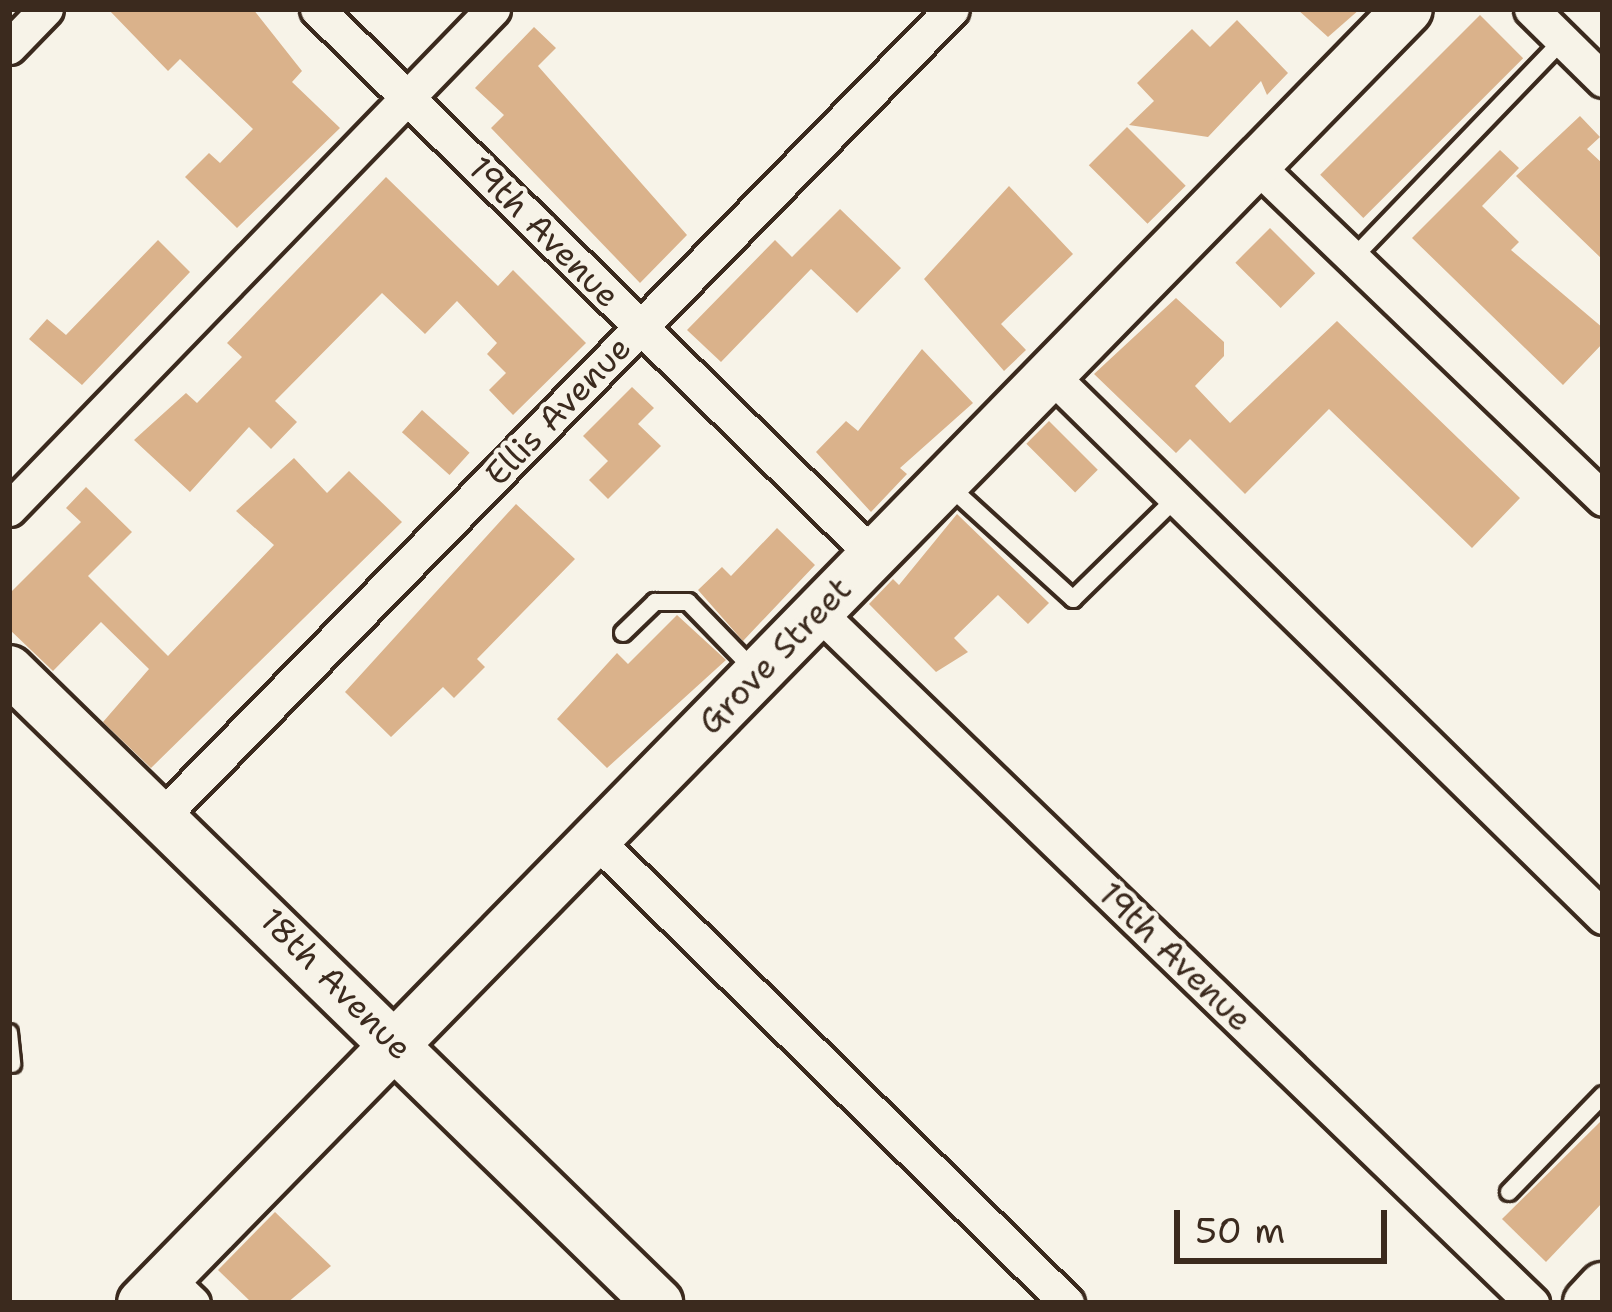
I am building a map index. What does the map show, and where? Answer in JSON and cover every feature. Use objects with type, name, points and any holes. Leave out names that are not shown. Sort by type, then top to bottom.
[{"type":"main road","name":"Grove Street","points":[[168,1294],[396,1043],[1408,9]]},
{"type":"main road","name":"18th Avenue","points":[[9,670],[164,814],[658,1303]]},
{"type":"main road","points":[[1588,1303],[1603,1287]]},
{"type":"street","points":[[9,47],[46,9]]},
{"type":"street","name":"19th Avenue","points":[[317,9],[873,555]]},
{"type":"street","points":[[9,509],[493,9]]},
{"type":"street","name":"Ellis Avenue","points":[[164,814],[952,9]]},
{"type":"street","points":[[1531,9],[1603,80]]},
{"type":"street","points":[[1255,164],[1603,500]]},
{"type":"street","points":[[1050,374],[1603,917]]},
{"type":"street","name":"19th Avenue","points":[[818,612],[1532,1303]]},
{"type":"street","points":[[595,839],[1067,1303]]},
{"type":"lane","points":[[1353,259],[1563,40]]},
{"type":"lane","points":[[945,482],[1073,598],[1175,499]]},
{"type":"lane","points":[[623,633],[655,602],[688,602],[758,674]]},
{"type":"lane","points":[[9,1034],[12,1064]]},
{"type":"lane","points":[[1509,1192],[1603,1095]]},
{"type":"building","points":[[108,9],[253,9],[302,71],[292,82],[340,128],[237,228],[185,177],[209,153],[220,163],[253,129],[180,59],[168,71]]},
{"type":"building","points":[[1297,9],[1360,9],[1328,37]]},
{"type":"building","points":[[1480,15],[1523,58],[1363,218],[1320,175]]},
{"type":"building","points":[[1237,20],[1288,73],[1267,95],[1261,81],[1208,137],[1129,125],[1154,101],[1137,83],[1192,29],[1210,47]]},
{"type":"building","points":[[534,27],[556,48],[538,66],[687,235],[640,283],[491,128],[504,115],[475,88]]},
{"type":"building","points":[[1580,116],[1600,137],[1587,149],[1603,164],[1603,260],[1516,176]]},
{"type":"building","points":[[1127,127],[1186,186],[1148,224],[1089,165]]},
{"type":"building","points":[[1500,150],[1519,168],[1482,206],[1519,242],[1511,250],[1603,328],[1603,343],[1563,385],[1412,238]]},
{"type":"building","points":[[386,177],[498,286],[513,270],[586,343],[513,415],[489,390],[506,373],[487,354],[497,343],[457,301],[425,334],[382,293],[275,401],[297,422],[271,449],[249,427],[190,492],[134,440],[186,393],[197,403],[242,357],[227,343]]},
{"type":"building","points":[[1009,186],[1073,254],[1001,324],[1026,350],[1004,371],[924,279]]},
{"type":"building","points":[[840,209],[901,268],[857,313],[811,269],[721,362],[687,330],[775,240],[792,257]]},
{"type":"building","points":[[1270,228],[1315,273],[1281,308],[1235,263]]},
{"type":"building","points":[[158,240],[190,272],[82,385],[29,339],[47,319],[66,335]]},
{"type":"building","points":[[1176,298],[1224,342],[1224,356],[1195,386],[1230,423],[1337,321],[1520,498],[1472,548],[1329,409],[1245,494],[1190,439],[1176,453],[1094,374]]},
{"type":"building","points":[[922,349],[973,403],[900,468],[907,474],[871,512],[816,452],[846,421],[858,431]]},
{"type":"building","points":[[632,387],[654,408],[638,424],[661,446],[608,499],[589,480],[608,461],[583,436]]},
{"type":"building","points":[[422,410],[470,453],[449,475],[402,432]]},
{"type":"building","points":[[1049,421],[1098,470],[1075,492],[1026,444]]},
{"type":"building","points":[[294,458],[327,493],[349,471],[402,522],[151,768],[103,722],[149,669],[101,622],[53,671],[9,629],[9,594],[81,522],[66,508],[86,487],[132,532],[88,576],[168,656],[274,545],[236,511]]},
{"type":"building","points":[[516,504],[575,559],[477,659],[485,667],[454,698],[443,687],[391,737],[345,692]]},
{"type":"building","points":[[957,514],[1049,603],[1028,624],[998,595],[954,638],[968,652],[936,672],[869,604],[893,579],[899,585]]},
{"type":"building","points":[[777,528],[815,565],[743,641],[698,590],[722,567],[731,576]]},
{"type":"building","points":[[677,615],[726,660],[607,768],[557,719],[617,653],[628,664]]},
{"type":"building","points":[[1603,1119],[1603,1202],[1546,1262],[1502,1219]]},
{"type":"building","points":[[275,1212],[331,1266],[287,1303],[252,1303],[218,1270]]}]
